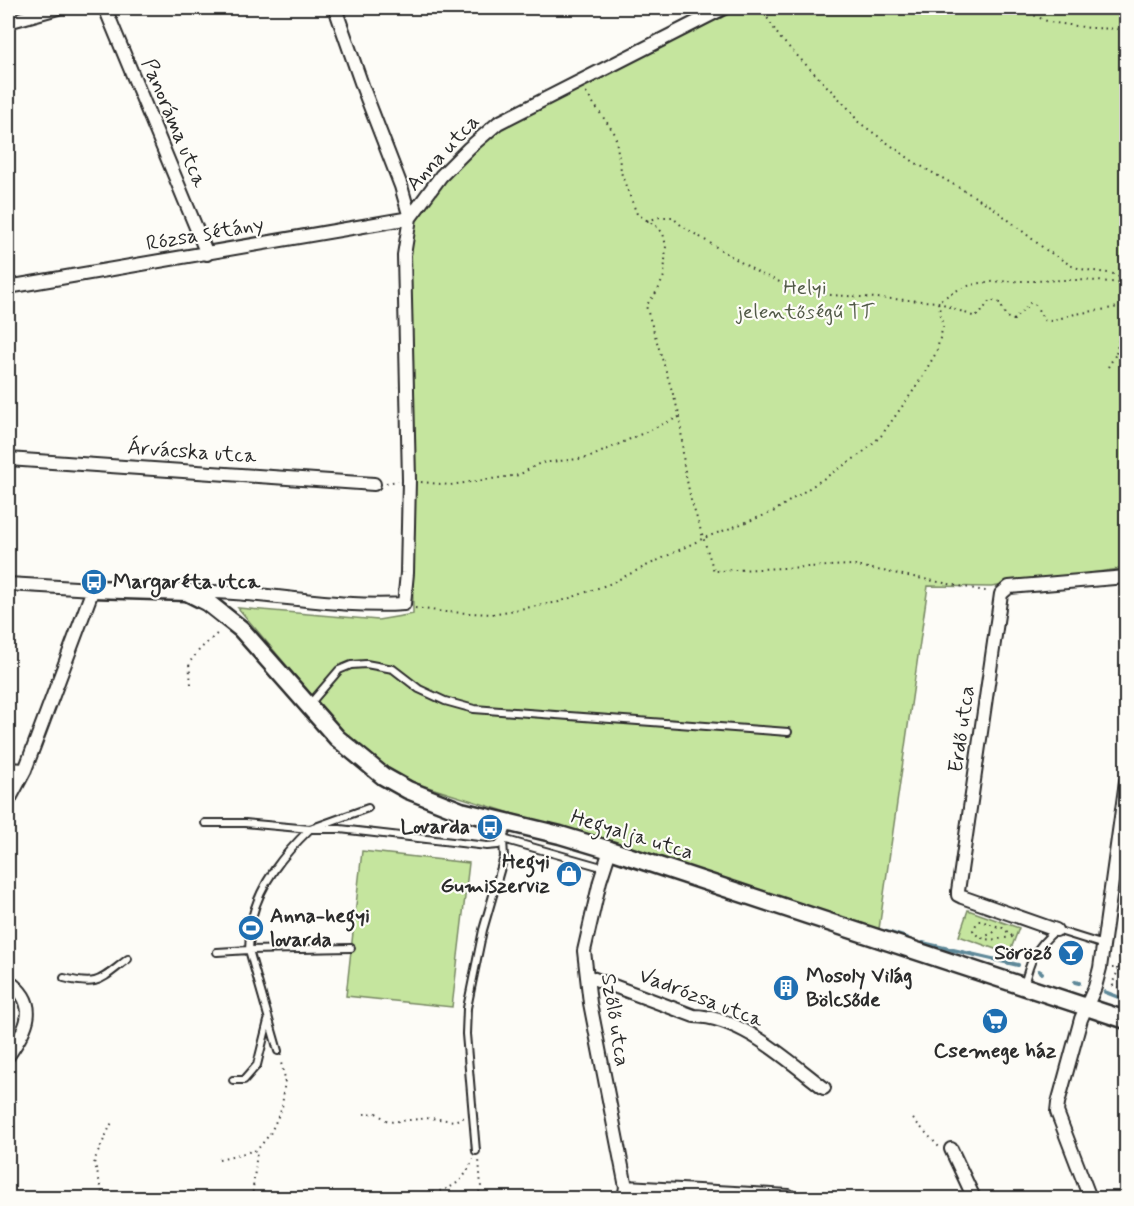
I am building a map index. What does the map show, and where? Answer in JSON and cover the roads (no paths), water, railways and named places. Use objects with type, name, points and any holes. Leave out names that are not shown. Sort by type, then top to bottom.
[{"type":"street","points":[[8,22],[58,8]]},
{"type":"street","name":"Panoráma utca","points":[[105,8],[207,254]]},
{"type":"street","points":[[335,8],[401,186],[410,218]]},
{"type":"street","name":"Anna utca","points":[[187,592],[224,591],[376,606],[404,604],[409,480],[404,255],[410,218],[441,176],[498,123],[724,8]]},
{"type":"street","name":"Rózsa sétány","points":[[8,287],[410,218]]},
{"type":"street","name":"Árvácska utca","points":[[8,459],[374,484]]},
{"type":"street","name":"Erdő utca","points":[[1056,930],[958,895],[1001,594],[1010,587],[1126,577]]},
{"type":"street","points":[[8,584],[187,592]]},
{"type":"street","points":[[8,802],[25,770],[93,589]]},
{"type":"street","name":"Hegyalja utca","points":[[187,592],[207,602],[228,618],[337,738],[383,776],[408,790],[506,831],[560,835],[608,857],[1126,1020]]},
{"type":"street","points":[[8,769],[25,770]]},
{"type":"street","points":[[1090,1198],[1057,1112],[1081,1019],[1095,987],[1104,945],[1126,781]]},
{"type":"street","name":"Szőlő utca","points":[[608,857],[584,951],[590,1003],[625,1193]]},
{"type":"street","name":"Vadrózsa utca","points":[[587,976],[694,1016],[706,1016],[750,1033],[824,1088]]},
{"type":"street","points":[[8,981],[19,990],[26,1001],[28,1014],[21,1038],[8,1056]]},
{"type":"street","points":[[951,1149],[974,1198]]},
{"type":"street","points":[[625,1193],[789,1196]]},
{"type":"lane","points":[[309,705],[339,670],[351,665],[366,664],[393,669],[419,689],[445,701],[474,709],[788,732]]},
{"type":"lane","points":[[278,1051],[249,950],[251,919],[262,889],[280,861],[310,829],[368,808]]},
{"type":"lane","points":[[205,823],[340,829],[488,846],[498,845],[506,831]]},
{"type":"lane","points":[[476,1151],[466,1034],[467,1008],[483,930],[504,857],[506,831]]},
{"type":"lane","points":[[1024,987],[1035,951],[1056,930],[1104,945]]},
{"type":"lane","points":[[217,952],[351,948]]},
{"type":"lane","points":[[64,978],[85,983],[96,982],[128,960]]},
{"type":"lane","points":[[233,1080],[244,1080],[257,1065],[269,1017]]},
{"type":"waterway","points":[[883,931],[907,938]]},
{"type":"waterway","points":[[923,943],[1018,965]]},
{"type":"waterway","points":[[1075,982],[1079,983]]},
{"type":"waterway","points":[[1105,992],[1126,1000]]},
{"type":"place","name":"Margaréta utca","points":[[94,582]]},
{"type":"place","name":"Lovarda","points":[[490,827]]},
{"type":"place","name":"Hegyi Gumiszerviz","points":[[569,874]]},
{"type":"place","name":"Anna-hegyi lovarda","points":[[251,928]]},
{"type":"place","name":"Söröző","points":[[1071,953]]},
{"type":"place","name":"Mosoly Világ Bölcsőde","points":[[786,988]]},
{"type":"place","name":"Csemege ház","points":[[995,1021]]},
{"type":"park label","name":"Helyi jelentőségű TT","points":[[805,300]]}]
